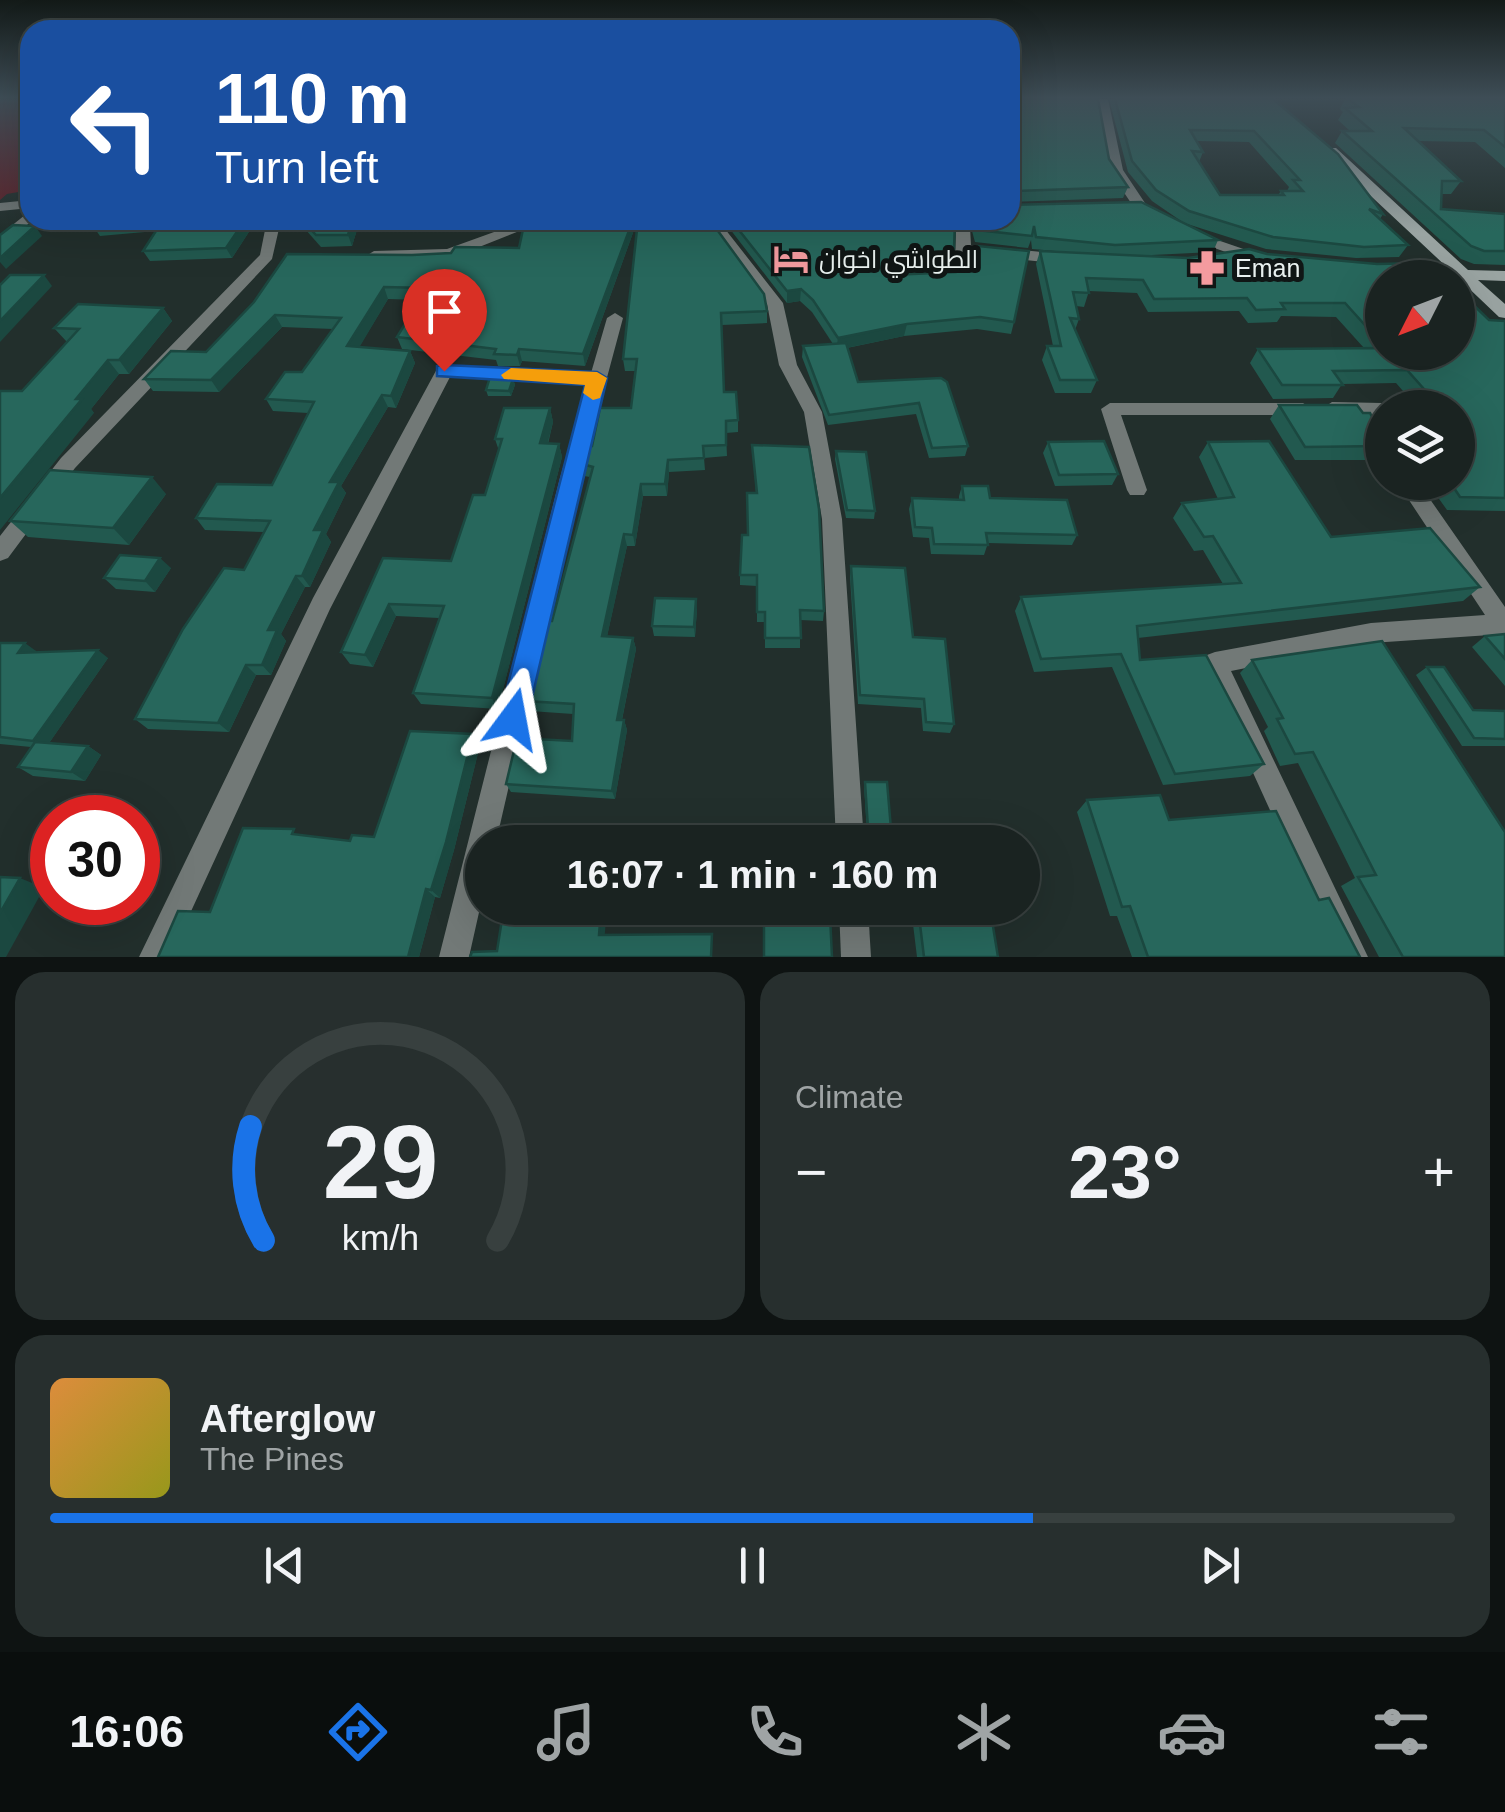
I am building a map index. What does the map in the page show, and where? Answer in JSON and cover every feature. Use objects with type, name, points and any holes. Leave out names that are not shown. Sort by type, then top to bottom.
[{"type":"main road","points":[[1454,279],[1320,148],[1454,279]]},
{"type":"main road","points":[[1475,278],[1505,276]]},
{"type":"main road","points":[[1475,282],[1505,287]]},
{"type":"main road","points":[[1475,293],[1505,313]]},
{"type":"main road","points":[[1475,301],[1505,332]]},
{"type":"street","points":[[1111,144],[1116,170],[1139,209]]},
{"type":"street","points":[[0,243],[20,224]]},
{"type":"street","points":[[0,552],[68,463],[276,256],[275,230]]},
{"type":"street","points":[[354,256],[449,254],[513,230]]},
{"type":"street","points":[[718,230],[776,303],[788,365],[813,412],[832,518],[849,825]]},
{"type":"street","points":[[913,279],[947,277],[963,263],[963,230]]},
{"type":"street","points":[[1182,230],[1240,254],[1274,260]]},
{"type":"street","points":[[966,249],[1091,260]]},
{"type":"street","points":[[1204,261],[1240,254]]},
{"type":"street","points":[[454,957],[615,318]]},
{"type":"street","points":[[154,957],[321,605],[444,371],[597,378]]},
{"type":"street","points":[[1137,490],[1110,409],[1365,414]]},
{"type":"street","points":[[1419,500],[1505,624]]},
{"type":"street","points":[[1353,957],[1215,662],[1371,633],[1505,624]]},
{"type":"street","points":[[1371,633],[1392,666]]},
{"type":"street","points":[[855,925],[856,957]]},
{"type":"shaded area","points":[[0,144],[20,144],[20,192],[0,200]]},
{"type":"building","points":[[1020,144],[1106,144],[1109,159],[1128,187],[1020,191]]},
{"type":"building","points":[[1127,144],[1198,144],[1203,152],[1192,151],[1220,195],[1284,195],[1281,191],[1303,191],[1293,180],[1300,180],[1266,144],[1326,144],[1383,214],[1369,209],[1408,245],[1364,247],[1273,237],[1189,211],[1156,190],[1132,161]]},
{"type":"building","points":[[1356,144],[1421,144],[1461,181],[1442,181],[1441,209],[1505,214],[1505,251],[1484,251],[1471,246]]},
{"type":"building","points":[[1141,202],[1218,240],[1115,245],[1036,237],[1034,226],[1032,236],[977,230],[1020,230],[1020,205]]},
{"type":"building","points":[[13,225],[31,230],[0,258],[0,235]]},
{"type":"building","points":[[157,230],[238,230],[226,248],[143,251]]},
{"type":"building","points":[[311,230],[349,230],[348,235],[316,235]]},
{"type":"building","points":[[523,230],[629,230],[583,354],[519,349],[517,355],[494,354],[496,349],[397,337],[427,288],[384,287],[347,346],[410,351],[391,396],[382,395],[330,482],[339,482],[314,530],[323,530],[302,576],[296,576],[268,630],[277,630],[262,665],[246,665],[218,723],[135,719],[183,629],[224,568],[244,570],[270,521],[196,518],[217,484],[272,485],[314,402],[266,399],[285,372],[302,372],[341,318],[275,315],[211,380],[144,379],[171,351],[206,352],[254,302],[287,254],[412,255],[451,253],[455,247],[519,248]]},
{"type":"building","points":[[637,230],[717,230],[764,294],[767,311],[721,313],[724,392],[736,392],[738,420],[726,421],[726,445],[703,446],[704,458],[668,460],[665,484],[641,484],[633,535],[624,534],[602,636],[633,638],[617,720],[624,720],[612,791],[506,784],[517,738],[572,741],[574,704],[525,701],[544,621],[552,621],[593,467],[582,464],[587,446],[592,446],[600,408],[631,408],[637,359],[623,359]]},
{"type":"building","points":[[739,230],[955,230],[954,249],[944,258],[889,263],[892,275],[956,272],[976,254],[978,246],[1029,251],[1014,322],[980,317],[907,324],[838,338],[813,300],[801,289],[787,291]]},
{"type":"building","points":[[1249,249],[1365,263],[1365,325],[1345,303],[1281,303],[1285,309],[1256,310],[1247,298],[1154,299],[1143,280],[1086,278],[1089,293],[1073,292],[1079,319],[1070,318],[1097,380],[1060,380],[1047,346],[1061,346],[1040,251],[1188,258]]},
{"type":"building","points":[[10,275],[44,275],[0,321],[0,285]]},
{"type":"building","points":[[78,304],[163,308],[119,360],[108,360],[76,399],[82,399],[0,498],[0,391],[22,391],[79,329],[54,328]]},
{"type":"building","points":[[1475,306],[1489,320],[1505,321],[1505,498],[1475,497],[1475,390],[1425,390],[1407,370],[1475,370]]},
{"type":"building","points":[[846,343],[858,382],[941,378],[947,382],[968,446],[932,448],[919,403],[829,415],[803,346]]},
{"type":"building","points":[[1365,348],[1365,370],[1407,370],[1333,371],[1343,385],[1282,385],[1258,349]]},
{"type":"building","points":[[490,377],[513,379],[509,391],[486,390]]},
{"type":"building","points":[[1279,405],[1357,405],[1365,413],[1365,446],[1305,447]]},
{"type":"building","points":[[504,408],[550,408],[540,443],[559,444],[492,698],[413,693],[444,606],[389,604],[365,655],[341,652],[383,558],[451,561],[473,495],[485,495],[502,439],[495,439]]},
{"type":"building","points":[[1104,441],[1118,474],[1059,475],[1048,442]]},
{"type":"building","points":[[1269,441],[1331,537],[1430,528],[1480,587],[1137,626],[1140,660],[1206,655],[1264,764],[1175,774],[1121,654],[1041,659],[1021,597],[1241,583],[1213,536],[1204,537],[1182,503],[1234,497],[1208,442]]},
{"type":"building","points":[[752,445],[809,447],[819,509],[824,611],[800,610],[801,638],[765,638],[765,612],[757,612],[757,575],[740,575],[742,535],[748,535],[747,493],[757,493]]},
{"type":"building","points":[[836,451],[866,452],[875,511],[847,510]]},
{"type":"building","points":[[50,470],[152,477],[113,528],[10,521]]},
{"type":"building","points":[[962,486],[988,486],[990,498],[1067,500],[1077,535],[986,533],[988,545],[934,544],[932,528],[915,527],[912,498],[964,500]]},
{"type":"building","points":[[120,555],[160,558],[145,581],[104,578]]},
{"type":"building","points":[[851,566],[905,568],[913,637],[945,639],[954,724],[926,722],[924,699],[860,695]]},
{"type":"building","points":[[655,598],[696,599],[694,627],[652,626]]},
{"type":"building","points":[[1505,634],[1505,659],[1485,636]]},
{"type":"building","points":[[1382,641],[1505,832],[1505,957],[1403,957],[1358,877],[1376,875],[1313,752],[1295,754],[1277,719],[1283,718],[1252,660]]},
{"type":"building","points":[[0,643],[25,643],[18,653],[98,650],[33,741],[0,737]]},
{"type":"building","points":[[1427,667],[1444,667],[1473,710],[1505,711],[1505,739],[1474,738]]},
{"type":"building","points":[[410,731],[473,734],[446,842],[431,890],[426,889],[408,957],[158,957],[178,911],[210,912],[243,828],[294,829],[292,834],[350,841],[352,835],[374,837]]},
{"type":"building","points":[[35,742],[88,746],[71,772],[18,767]]},
{"type":"building","points":[[865,782],[887,782],[891,825],[868,825]]},
{"type":"building","points":[[1160,795],[1169,820],[1276,811],[1319,900],[1329,898],[1360,957],[1148,957],[1130,906],[1122,907],[1087,800]]},
{"type":"building","points":[[0,877],[20,878],[0,913]]},
{"type":"building","points":[[501,925],[600,925],[599,935],[712,934],[711,957],[470,957],[472,952],[497,951]]},
{"type":"building","points":[[764,925],[830,925],[832,957],[764,957]]},
{"type":"building","points":[[920,925],[993,925],[998,957],[924,957]]},
{"type":"slow traffic","points":[[511,375],[597,378],[593,393]]},
{"type":"place","name":"الطواشي اخوان","points":[[791,259]]},
{"type":"place","name":"Eman","points":[[1207,268]]},
{"type":"route","points":[[444,371],[597,378],[513,719]]}]
